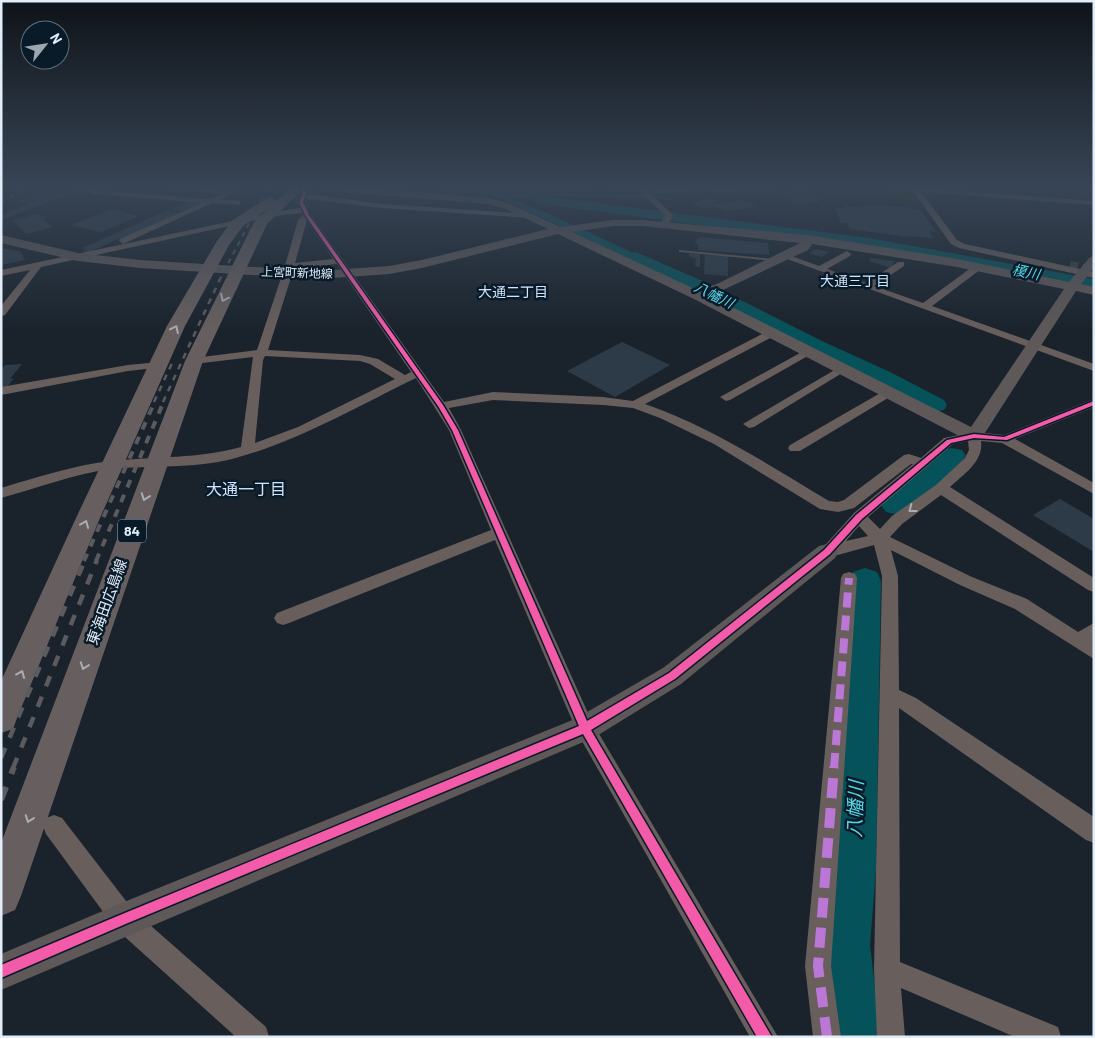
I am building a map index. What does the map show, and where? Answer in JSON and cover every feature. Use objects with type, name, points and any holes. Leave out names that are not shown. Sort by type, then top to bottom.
[{"type":"main road","points":[[1,718],[112,465],[176,326],[225,235]]},
{"type":"main road","name":"東海田広島線","points":[[1,896],[194,360],[255,235]]},
{"type":"street","points":[[97,253],[135,235]]},
{"type":"street","points":[[1,273],[97,253],[158,235]]},
{"type":"street","points":[[248,449],[257,360],[262,353],[298,235]]},
{"type":"street","points":[[324,235],[347,274],[441,406],[455,430],[585,728],[765,1037]]},
{"type":"street","name":"上宮町新地線","points":[[1,239],[78,257],[140,264],[238,270],[288,269],[347,274],[422,264],[539,235]]},
{"type":"street","points":[[583,235],[974,436]]},
{"type":"street","name":"上宮町新地線","points":[[782,235],[978,267],[1084,274],[1094,292]]},
{"type":"street","points":[[827,552],[880,538],[897,520],[941,488],[971,460],[976,450],[974,436],[1033,346],[1084,274],[985,251],[954,242],[949,235]]},
{"type":"street","points":[[699,296],[724,286],[778,258],[804,247],[808,239]]},
{"type":"street","points":[[985,251],[991,250],[1070,265]]},
{"type":"street","points":[[820,270],[847,254]]},
{"type":"street","points":[[778,258],[867,286],[1094,368]]},
{"type":"street","points":[[288,269],[339,261]]},
{"type":"street","points":[[867,286],[901,264]]},
{"type":"street","points":[[1,313],[37,266]]},
{"type":"street","points":[[924,307],[978,267]]},
{"type":"street","points":[[635,405],[772,333]]},
{"type":"street","points":[[726,397],[809,351]]},
{"type":"street","points":[[194,360],[262,353],[360,358],[374,361],[403,379]]},
{"type":"street","points":[[1,391],[100,373],[159,365]]},
{"type":"street","points":[[749,424],[842,368]]},
{"type":"street","points":[[1,492],[61,475],[112,465],[185,461],[230,455],[287,435],[418,373]]},
{"type":"street","points":[[795,448],[889,392]]},
{"type":"street","points":[[441,406],[493,396],[602,401],[635,405],[664,415],[719,441],[826,505],[838,507],[849,504],[909,458],[922,464]]},
{"type":"street","points":[[1005,439],[1094,403]]},
{"type":"street","points":[[1,972],[585,728],[672,676],[827,552],[859,517],[949,441],[974,436],[1005,439],[1094,489]]},
{"type":"street","points":[[941,488],[1094,586]]},
{"type":"street","points":[[859,517],[880,538],[966,581],[1021,604],[1094,651]]},
{"type":"street","points":[[283,618],[499,533]]},
{"type":"street","points":[[880,538],[890,576],[887,968],[891,1037]]},
{"type":"street","points":[[827,1037],[818,966],[849,578]]},
{"type":"street","points":[[1079,641],[1094,630]]},
{"type":"street","points":[[890,694],[909,704],[1088,826],[1094,832]]},
{"type":"street","points":[[54,826],[124,919],[256,1037]]},
{"type":"street","points":[[887,968],[1048,1037]]},
{"type":"lane","points":[[681,251],[778,258]]},
{"type":"water","points":[[579,235],[596,235],[677,273],[667,277]]},
{"type":"building","points":[[111,235],[133,235],[123,240],[118,239],[89,252],[82,251],[86,249],[82,248]]},
{"type":"building","points":[[898,235],[932,235],[933,238]]},
{"type":"building","points":[[699,237],[768,243],[769,255],[698,250],[698,244],[695,244],[696,239],[699,239]]},
{"type":"building","points":[[1,248],[20,251],[25,260],[1,265]]},
{"type":"building","points":[[816,249],[829,252],[822,257],[809,253]]},
{"type":"building","points":[[689,253],[700,254],[700,267],[695,266],[696,259],[689,256]]},
{"type":"building","points":[[705,255],[728,256],[728,276],[704,274]]},
{"type":"building","points":[[870,258],[894,261],[891,268],[869,261]]},
{"type":"building","points":[[622,342],[670,365],[615,397],[567,371]]},
{"type":"building","points":[[22,364],[10,379],[14,378],[7,387],[1,387],[1,370],[5,365]]},
{"type":"building","points":[[1060,499],[1094,519],[1094,552],[1033,515]]},
{"type":"waterway","name":"榎川","points":[[812,235],[869,243],[1094,285]]},
{"type":"waterway","name":"八幡川","points":[[636,257],[700,287],[814,346],[882,377],[935,405]]},
{"type":"waterway","name":"八幡川","points":[[896,505],[944,466],[952,456]]},
{"type":"waterway","name":"八幡川","points":[[854,1037],[845,945],[853,869],[865,581]]},
{"type":"tunnel","points":[[1070,265],[1094,270]]},
{"type":"railway","points":[[220,280],[243,235]]},
{"type":"railway","points":[[163,402],[220,280]]},
{"type":"railway","points":[[154,402],[174,359]]},
{"type":"railway","points":[[84,561],[155,401]]},
{"type":"railway","points":[[96,561],[164,401]]},
{"type":"railway","points":[[1,758],[85,560]]},
{"type":"railway","points":[[13,768],[97,560]]},
{"type":"railway","points":[[1,800],[14,767]]},
{"type":"marked path","points":[[827,1037],[818,966],[849,578]]},
{"type":"cycle path","points":[[321,235],[441,406],[455,430],[585,728],[765,1037]]},
{"type":"cycle path","points":[[1,972],[585,728],[672,676],[827,552],[859,517],[949,441],[974,436],[1005,439],[1094,403]]},
{"type":"district","name":"大通三丁目","points":[[855,281]]},
{"type":"district","name":"大通二丁目","points":[[513,292]]},
{"type":"district","name":"大通一丁目","points":[[246,489]]}]
